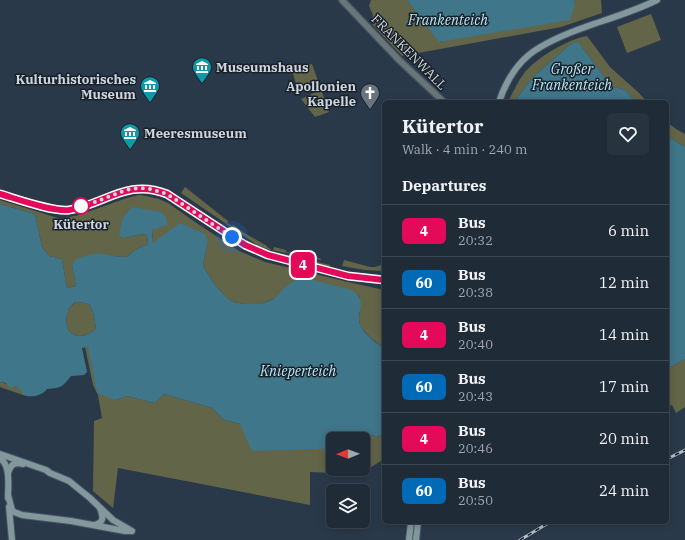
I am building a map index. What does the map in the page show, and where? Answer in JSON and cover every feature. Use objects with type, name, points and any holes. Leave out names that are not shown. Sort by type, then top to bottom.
[{"type":"main road","points":[[500,100],[504,88],[514,71],[530,55],[540,48],[566,34],[657,0]]},
{"type":"main road","points":[[0,454],[41,468],[69,481],[90,498],[113,520],[132,531],[22,515],[12,510],[8,495]]},
{"type":"main road","points":[[0,458],[6,464],[8,474],[8,504],[12,529],[12,540]]},
{"type":"main road","points":[[8,474],[10,467],[16,463],[44,472],[50,472]]},
{"type":"main road","points":[[92,525],[98,524],[102,521],[100,508]]},
{"type":"main road","points":[[12,529],[13,523],[22,515]]},
{"type":"main road","points":[[409,540],[411,524]]},
{"type":"main road","points":[[416,540],[418,524]]},
{"type":"street","name":"FRANKENWALL","points":[[342,0],[399,60],[442,100]]},
{"type":"street","points":[[0,194],[47,207],[68,210],[130,189],[146,188],[156,190],[167,194],[245,245],[268,255],[348,276],[382,280]]},
{"type":"green space","points":[[371,0],[407,0],[440,42],[575,4],[574,0],[601,0],[602,13],[561,27],[402,56],[372,24],[373,15],[369,6]]},
{"type":"green space","points":[[651,14],[661,40],[627,53],[617,27]]},
{"type":"green space","points":[[587,36],[610,67],[645,100],[634,100],[625,90],[611,86],[579,43],[572,43],[533,77],[516,100],[509,100],[522,75],[531,66],[545,55],[562,45]]},
{"type":"green space","points":[[312,64],[329,112],[315,117],[301,99],[314,93],[312,84],[297,87],[291,67]]},
{"type":"green space","points":[[669,124],[685,134],[685,147],[669,137]]},
{"type":"green space","points":[[185,187],[228,221],[227,223],[232,226],[233,225],[271,250],[257,245],[181,193]]},
{"type":"green space","points":[[139,195],[159,199],[168,203],[239,251],[265,262],[382,290],[382,346],[369,336],[360,324],[361,304],[358,295],[274,299],[260,304],[233,302],[215,285],[203,266],[208,242],[153,243],[152,230],[167,217],[125,238],[141,234],[147,235],[148,244],[135,250],[127,257],[113,256],[72,265],[76,286],[67,288],[62,259],[49,256],[42,247],[35,214],[0,204],[0,200],[61,219],[79,215]]},
{"type":"green space","points":[[247,240],[256,246],[267,250],[330,265],[330,267],[267,251],[245,243]]},
{"type":"green space","points":[[274,247],[286,250],[286,252],[291,253],[293,251],[297,254],[312,258],[313,256],[321,260],[272,250]]},
{"type":"green space","points":[[344,260],[370,267],[382,265],[382,271],[365,270],[342,266]]},
{"type":"green space","points":[[75,302],[90,305],[93,312],[96,328],[88,334],[81,336],[74,335],[67,328],[67,313]]},
{"type":"green space","points":[[85,347],[88,347],[116,400],[127,396],[155,403],[164,394],[212,408],[224,420],[322,449],[326,449],[326,473],[310,472],[310,505],[118,468],[113,508],[93,491],[94,421],[102,418],[98,395],[93,385]]},
{"type":"green space","points":[[685,359],[685,407],[676,413],[672,405],[669,406],[669,368]]},
{"type":"green space","points":[[0,382],[15,386],[24,392],[23,395],[0,387]]},
{"type":"green space","points":[[372,435],[376,437],[382,435],[382,460],[370,468],[370,436]]},
{"type":"water","name":"Frankenteich","points":[[407,0],[574,0],[575,4],[570,20],[439,42]]},
{"type":"water","name":"Großer Frankenteich","points":[[572,43],[579,43],[611,86],[625,90],[634,100],[516,100],[533,77]]},
{"type":"water","points":[[669,137],[685,147],[685,359],[669,368]]},
{"type":"water","name":"Knieperteich","points":[[0,204],[35,214],[42,247],[49,256],[62,259],[67,288],[76,286],[72,265],[76,259],[97,253],[127,257],[135,250],[148,244],[147,235],[141,234],[125,238],[119,236],[122,219],[132,207],[160,212],[166,217],[167,225],[152,230],[153,243],[180,223],[205,234],[208,242],[203,266],[215,285],[233,302],[260,304],[269,301],[274,299],[284,288],[300,277],[352,290],[360,299],[361,307],[359,319],[362,328],[370,338],[382,347],[382,435],[376,437],[372,435],[370,436],[370,432],[326,432],[326,449],[252,451],[240,424],[224,420],[212,408],[164,394],[155,403],[127,396],[116,400],[97,393],[88,347],[82,348],[87,372],[84,375],[71,376],[63,385],[56,388],[47,389],[36,396],[23,395],[23,392],[15,386],[10,388],[6,383],[0,382]],"holes":[[[75,302],[90,305],[96,328],[91,333],[78,336],[69,331],[66,320],[67,313]]]},
{"type":"railway","points":[[669,458],[685,450]]},
{"type":"railway","points":[[520,540],[547,524]]},
{"type":"bus line","name":"4","points":[[0,194],[54,209],[68,210],[130,189],[146,188],[156,190],[167,194],[245,245],[268,255],[348,276],[382,280]]},
{"type":"place","name":"Museumshaus","points":[[202,84]]},
{"type":"place","name":"Kulturhistorisches Museum","points":[[150,103]]},
{"type":"place","name":"Apollonien Kapelle","points":[[370,110]]},
{"type":"place","name":"Meeresmuseum","points":[[130,150]]},
{"type":"place","name":"Kütertor","points":[[81,206]]},
{"type":"route","points":[[81,206],[126,190],[146,188],[167,194],[232,237]]}]
